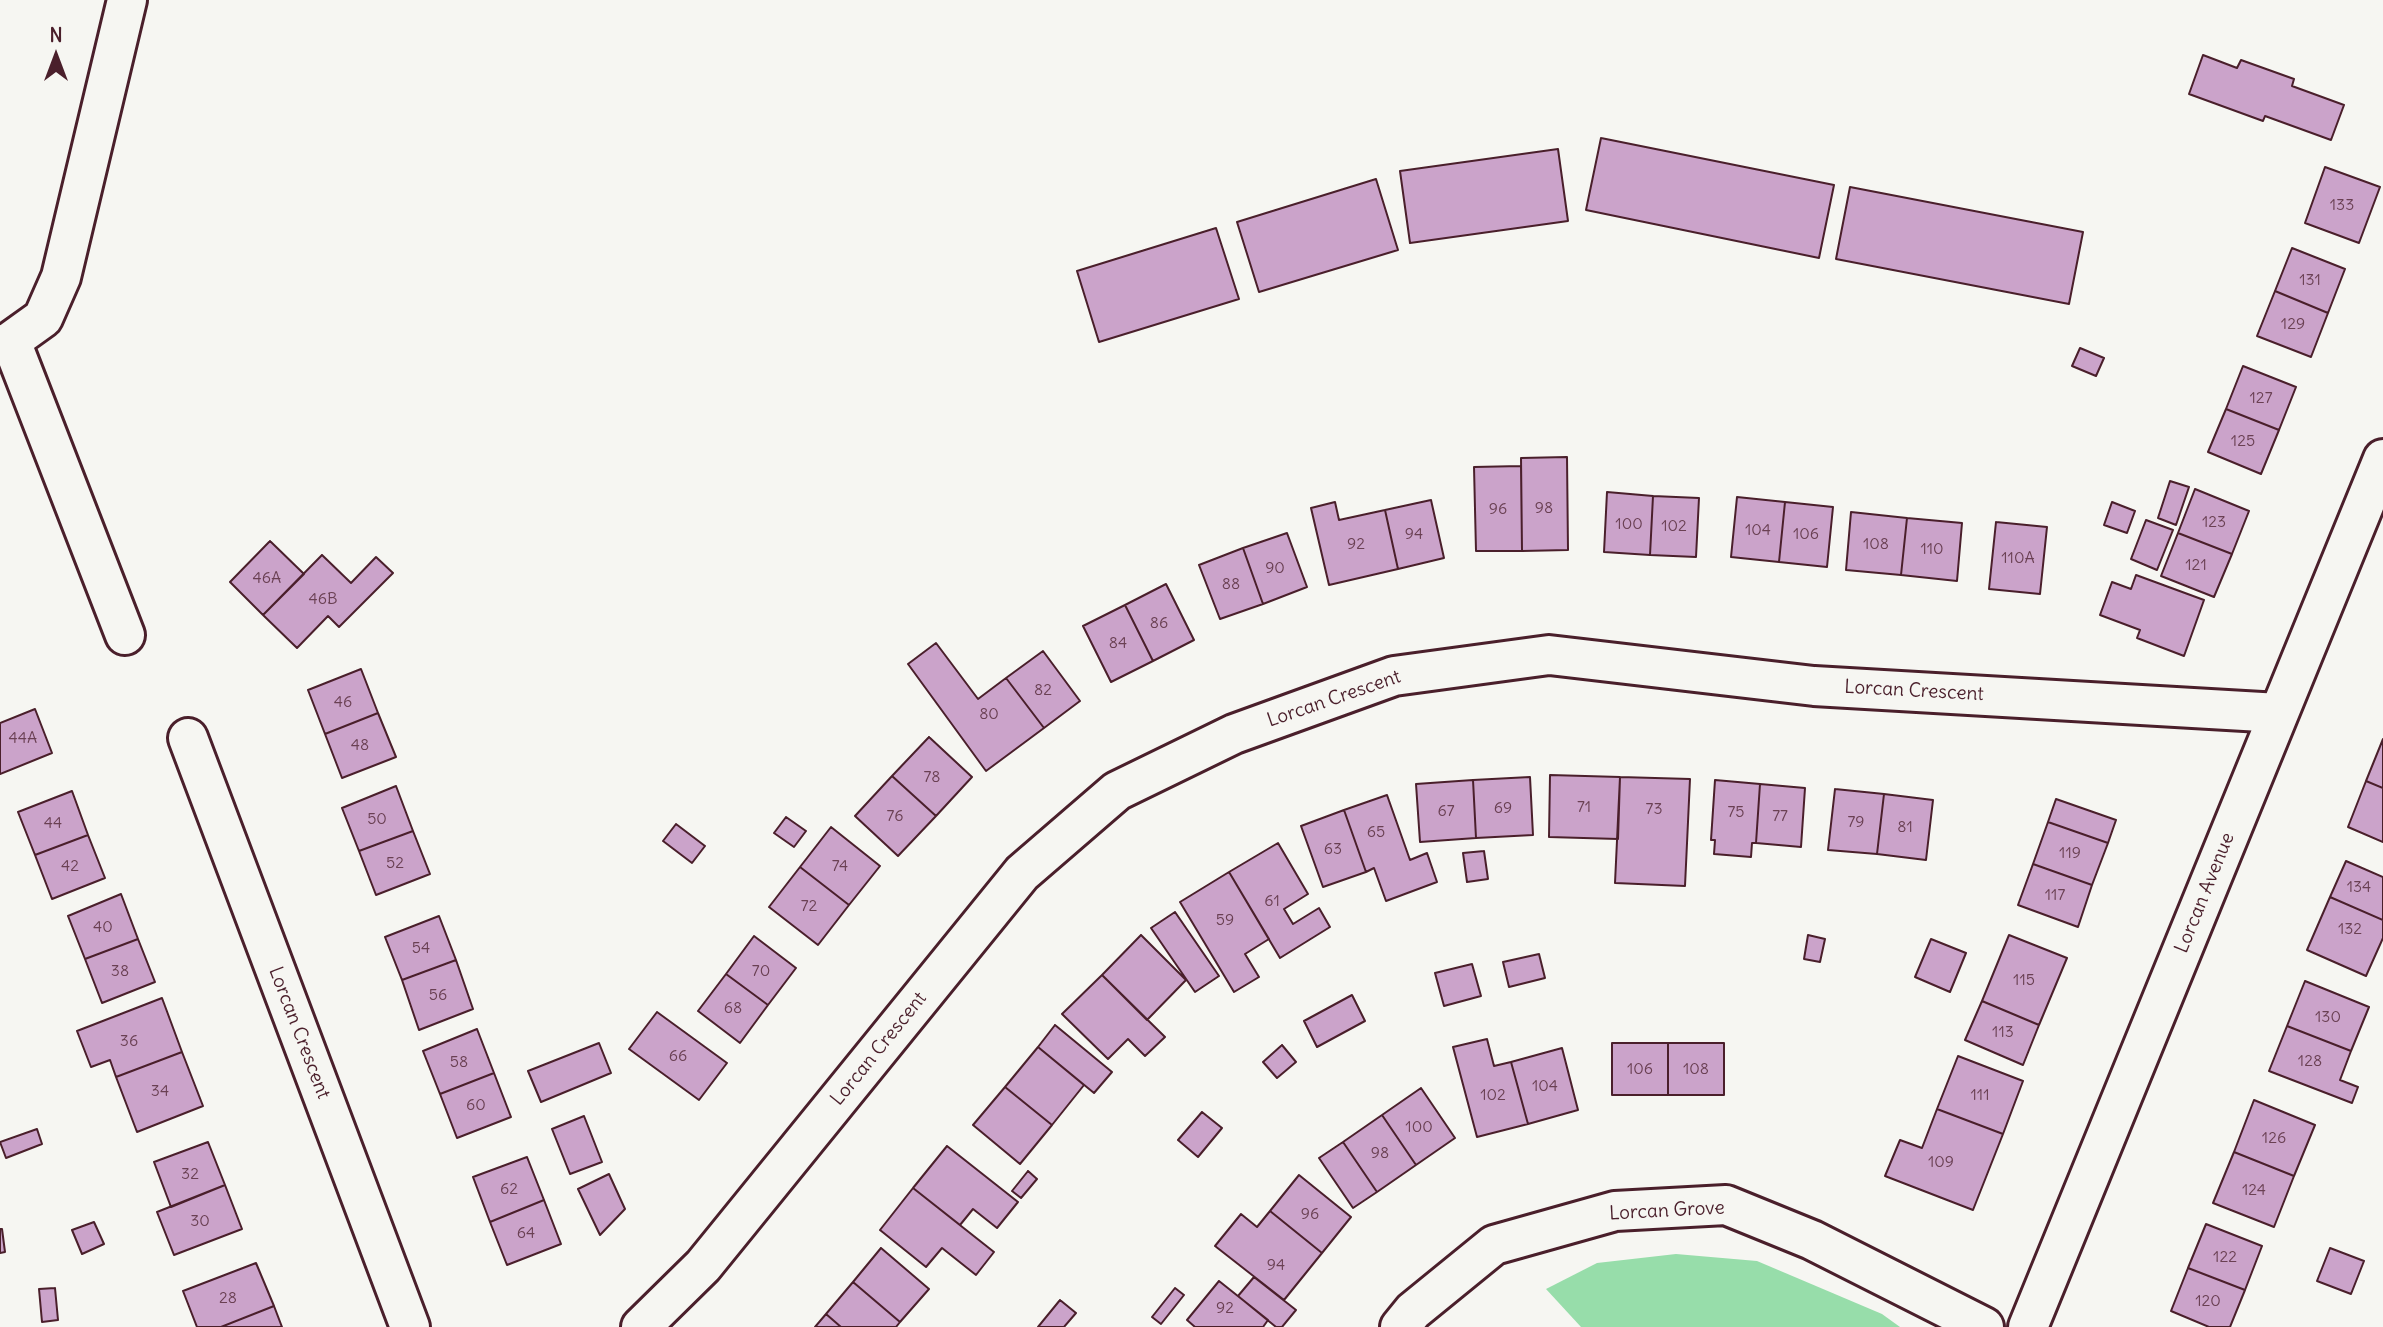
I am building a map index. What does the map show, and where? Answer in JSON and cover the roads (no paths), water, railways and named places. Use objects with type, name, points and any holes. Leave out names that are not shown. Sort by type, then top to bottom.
[{"type":"street","points":[[125,635],[5,343],[43,317],[61,277],[127,0]]},
{"type":"street","name":"Lorcan Avenue","points":[[2028,1327],[2383,459]]},
{"type":"street","name":"Lorcan Crescent","points":[[641,1327],[703,1266],[1022,873],[1116,791],[1234,734],[1394,676],[1549,655],[1814,686],[2279,713]]},
{"type":"street","name":"Lorcan Crescent","points":[[188,738],[410,1327]]},
{"type":"street","name":"Lorcan Grove","points":[[1400,1327],[1413,1311],[1494,1245],[1615,1210],[1726,1205],[1812,1240],[1984,1327]]}]
